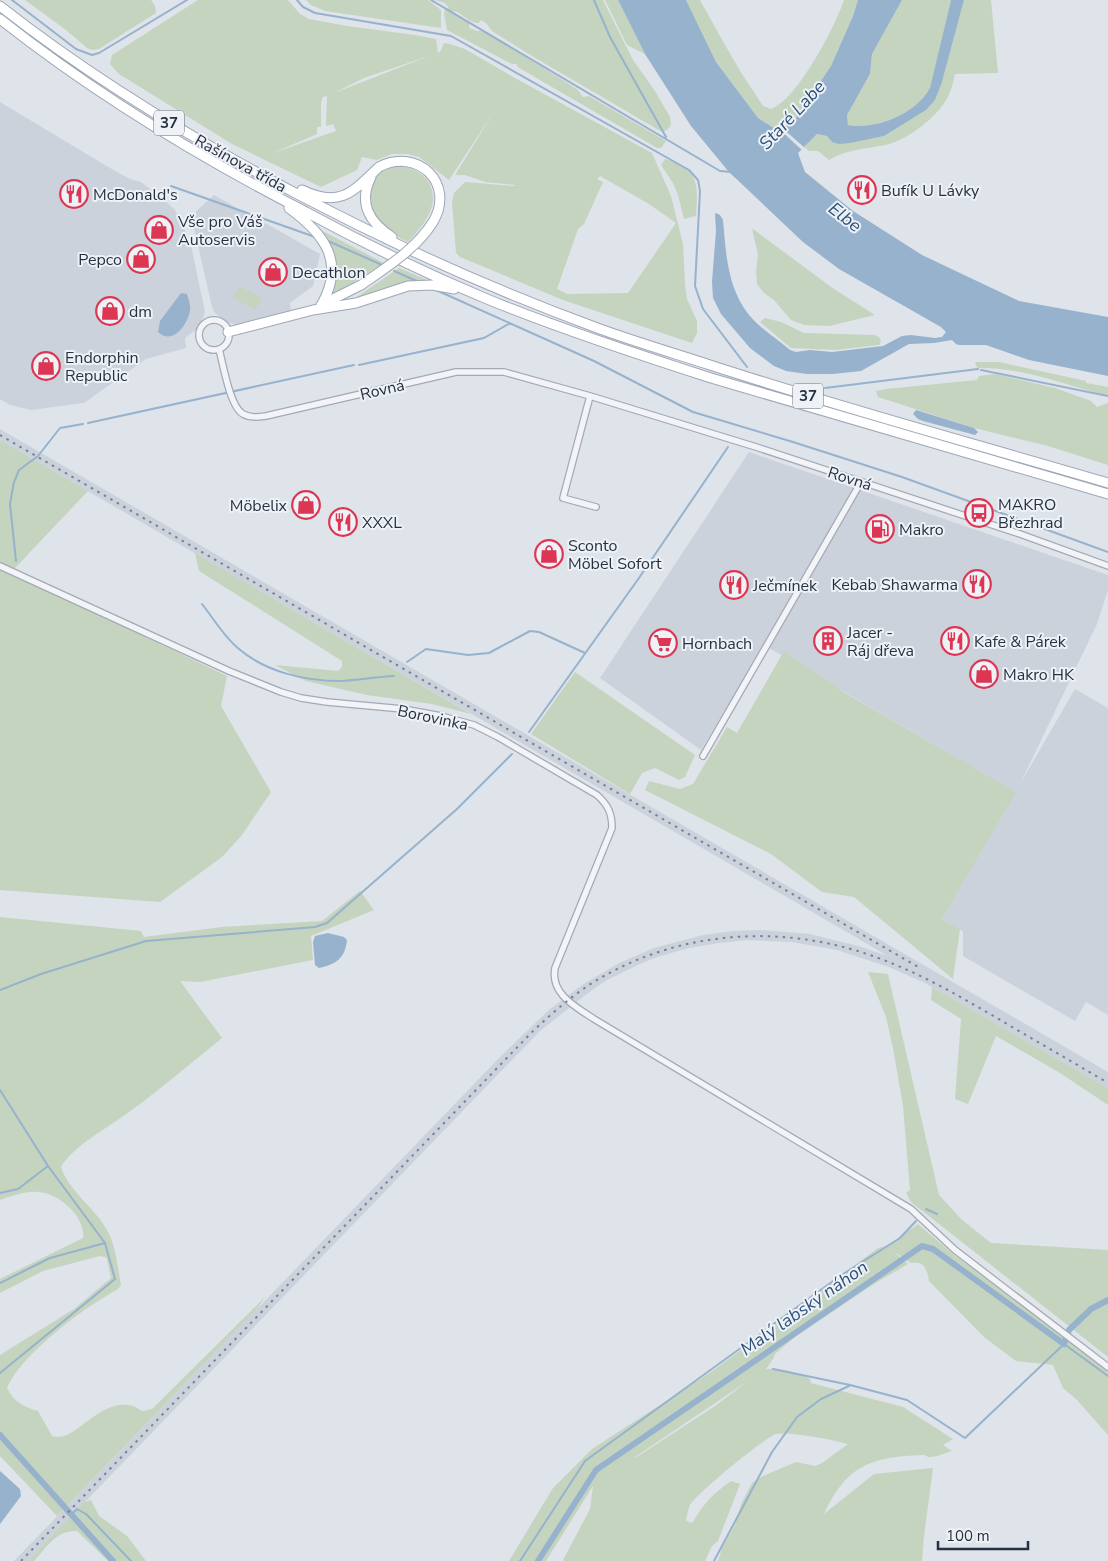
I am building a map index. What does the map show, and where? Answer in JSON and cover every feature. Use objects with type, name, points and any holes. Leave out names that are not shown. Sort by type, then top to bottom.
[{"type":"main road","name":"Rašínova třída","points":[[0,6],[110,86],[185,133],[363,229],[422,256]]},
{"type":"main road","name":"Rašínova třída","points":[[0,19],[104,94],[179,142],[262,190],[358,240],[487,299]]},
{"type":"main road","points":[[265,177],[287,184],[316,197],[331,199],[346,196],[353,192],[376,170],[392,161],[400,160],[421,166],[433,176],[436,182],[440,204],[433,222],[412,246],[393,263],[361,285],[313,310]]},
{"type":"main road","points":[[376,170],[366,188],[365,199],[370,217],[385,233],[422,256]]},
{"type":"main road","points":[[262,190],[308,223],[321,236],[329,252],[332,270],[330,288],[322,304]]},
{"type":"main road","name":"37","points":[[422,256],[511,296],[603,330],[779,388],[1108,483]]},
{"type":"main road","points":[[228,332],[313,310],[356,304],[399,288],[421,285],[449,287],[487,299]]},
{"type":"main road","name":"37","points":[[487,299],[636,354],[711,378],[1108,494]]},
{"type":"street","points":[[215,321],[224,324],[228,332],[226,344],[218,349],[210,350],[203,345],[200,336],[202,327],[206,323],[215,321]]},
{"type":"street","name":"Rovná","points":[[218,349],[234,405],[241,413],[249,416],[259,417],[456,372],[504,372],[590,396],[756,447],[1020,534],[1108,566]]},
{"type":"street","points":[[590,396],[563,498],[596,507]]},
{"type":"street","points":[[703,756],[861,482]]},
{"type":"street","name":"Borovinka","points":[[0,566],[229,671],[281,692],[301,698],[403,709],[441,716],[474,725],[589,790],[609,808],[612,817],[612,828],[556,968],[554,983],[559,991],[573,1005],[594,1019],[911,1209],[955,1250],[1108,1367]]},
{"type":"shaded area","points":[[0,102],[110,168],[130,179],[141,182],[162,198],[175,210],[192,250],[205,312],[197,329],[185,338],[186,348],[146,359],[84,403],[31,410],[10,405],[0,399]]},
{"type":"shaded area","points":[[214,195],[254,218],[252,224],[261,229],[265,223],[320,254],[313,286],[290,303],[291,311],[236,325],[225,321],[214,312],[195,232],[189,218]]},
{"type":"shaded area","points":[[0,429],[1108,1072],[1108,1088],[925,983],[889,967],[837,950],[792,942],[747,940],[689,948],[640,964],[607,980],[540,1031],[28,1561],[14,1561],[502,1055],[550,1009],[582,985],[619,963],[654,948],[703,935],[733,931],[761,930],[810,934],[888,956],[0,440]]},
{"type":"shaded area","points":[[749,452],[1108,575],[1108,590],[1097,624],[1020,784],[1075,689],[1108,708],[1108,1015],[1086,1002],[1075,1021],[963,956],[963,931],[942,919],[1015,792],[764,645],[701,750],[600,678]]},
{"type":"green space","points":[[25,0],[151,0],[155,6],[156,13],[99,49],[92,50]]},
{"type":"green space","points":[[198,0],[288,0],[300,14],[309,19],[436,39],[438,53],[444,43],[465,49],[652,153],[671,196],[683,244],[687,299],[697,321],[697,333],[692,343],[563,300],[460,257],[456,253],[452,202],[454,193],[465,182],[515,185],[485,182],[465,175],[455,175],[495,110],[449,180],[419,157],[408,154],[392,154],[377,160],[362,157],[357,170],[321,187],[232,144],[119,74],[110,64],[112,55]],"holes":[[[429,56],[334,93],[364,78]],[[327,96],[326,126],[333,124],[336,131],[273,153],[317,134],[317,127],[321,127],[321,103],[323,97]],[[600,176],[649,204],[676,223],[628,293],[567,294],[557,289],[578,229],[584,224],[603,182],[597,179]]]},
{"type":"green space","points":[[306,0],[428,0],[441,10],[441,28],[325,11],[311,5]]},
{"type":"green space","points":[[435,0],[603,0],[633,60],[655,91],[670,117],[671,125],[667,130],[662,132],[532,56],[492,31],[481,20],[479,23],[475,22],[452,11],[470,23],[469,28],[483,31],[566,82],[578,90],[583,97],[589,96],[666,141],[661,148],[657,148],[521,69],[517,64],[512,64],[447,30],[444,14],[445,9],[449,8],[445,3]]},
{"type":"green space","points":[[605,0],[618,0],[645,54],[627,45]]},
{"type":"green space","points":[[686,0],[700,0],[742,74],[763,106],[771,109],[781,103],[803,78],[824,44],[844,0],[858,0],[831,66],[794,121],[777,130],[758,118],[716,62]]},
{"type":"green space","points":[[902,0],[951,0],[930,89],[915,106],[894,118],[871,125],[848,125],[847,115],[870,74],[872,54]]},
{"type":"green space","points":[[964,0],[991,0],[998,73],[955,74],[948,97],[935,114],[920,128],[893,143],[850,151],[829,160],[818,151],[809,151],[804,147],[817,134],[827,136],[832,142],[884,136],[926,110],[942,82]]},
{"type":"green space","points":[[665,159],[676,163],[691,173],[697,195],[696,216],[684,219],[673,183],[661,165]]},
{"type":"green space","points":[[401,166],[417,171],[424,176],[432,189],[433,197],[427,218],[408,242],[391,233],[382,225],[373,215],[369,205],[369,191],[378,175],[388,169]]},
{"type":"green space","points":[[315,227],[384,263],[332,296],[337,275],[336,258],[329,243]]},
{"type":"green space","points":[[752,229],[831,287],[875,315],[829,326],[804,325],[791,320],[757,284],[758,254]]},
{"type":"green space","points":[[399,268],[432,282],[348,303]]},
{"type":"green space","points":[[240,286],[262,298],[255,310],[233,298]]},
{"type":"green space","points":[[765,318],[781,322],[804,333],[874,335],[879,337],[881,341],[879,345],[836,350],[791,348],[760,322]]},
{"type":"green space","points":[[975,362],[999,362],[1086,381],[1086,383],[1108,387],[1108,396],[1010,370],[977,368]]},
{"type":"green space","points":[[995,374],[1055,388],[1091,401],[1097,407],[1108,403],[1108,465],[1048,446],[974,428],[878,397],[876,391],[977,380],[979,376]]},
{"type":"green space","points":[[0,440],[88,491],[14,569],[0,562]]},
{"type":"green space","points":[[195,553],[471,714],[432,704],[367,695],[306,681],[275,665],[338,671],[342,667],[342,661],[199,571]]},
{"type":"green space","points":[[0,568],[227,676],[221,706],[271,792],[242,835],[222,857],[160,902],[0,890]]},
{"type":"green space","points":[[784,651],[845,693],[1016,792],[942,919],[960,929],[953,979],[854,897],[822,892],[771,854],[645,790],[649,781],[680,789],[693,784],[727,727],[737,733]]},
{"type":"green space","points":[[575,672],[695,755],[685,777],[679,780],[655,768],[642,773],[630,794],[531,734]]},
{"type":"green space","points":[[360,891],[374,910],[311,936],[313,960],[200,982],[180,981],[222,1038],[141,1103],[83,1144],[61,1167],[71,1186],[99,1218],[110,1236],[121,1285],[117,1290],[88,1307],[55,1333],[26,1361],[14,1375],[7,1388],[20,1403],[38,1411],[52,1436],[60,1437],[69,1434],[98,1413],[109,1408],[121,1405],[133,1406],[143,1411],[152,1409],[266,1296],[256,1310],[57,1516],[0,1456],[0,1355],[74,1309],[111,1278],[107,1259],[100,1256],[43,1271],[0,1293],[0,1279],[83,1238],[83,1230],[76,1214],[70,1208],[62,1201],[46,1193],[19,1194],[0,1200],[0,917],[141,931],[144,937],[222,927],[322,921]]},
{"type":"green space","points":[[868,972],[888,974],[939,1195],[961,1219],[991,1243],[1108,1250],[1108,1357],[911,1202],[906,1193],[910,1190],[903,1106],[893,1048],[886,1017]]},
{"type":"green space","points":[[932,987],[1108,1088],[1108,1105],[1060,1073],[996,1036],[968,1104],[955,1099],[961,1019],[931,1000]]},
{"type":"green space","points":[[918,1224],[954,1255],[1108,1367],[1108,1435],[1077,1400],[1063,1388],[1053,1365],[1016,1361],[985,1338],[929,1281],[922,1264],[911,1263],[893,1251],[908,1264],[874,1284],[796,1336],[775,1354],[766,1369],[794,1372],[810,1379],[811,1383],[903,1407],[953,1439],[943,1445],[952,1451],[938,1456],[922,1455],[888,1458],[862,1467],[842,1484],[824,1514],[874,1474],[933,1468],[922,1561],[718,1561],[722,1548],[735,1525],[742,1502],[752,1483],[763,1476],[796,1462],[815,1466],[848,1444],[812,1436],[782,1433],[769,1438],[745,1455],[704,1490],[690,1505],[686,1520],[690,1523],[693,1522],[709,1499],[725,1485],[731,1481],[740,1484],[718,1541],[712,1546],[705,1561],[564,1561],[590,1509],[593,1486],[546,1561],[509,1561],[553,1488],[592,1449],[711,1372],[878,1248],[887,1246]],"holes":[[[748,1381],[715,1406],[635,1458]]]},
{"type":"green space","points":[[91,1500],[99,1516],[127,1536],[146,1561],[108,1561],[77,1531],[70,1531],[52,1540],[34,1561],[28,1561],[84,1502]]},
{"type":"water","name":"Elbe","points":[[618,0],[686,0],[716,62],[758,118],[777,130],[794,121],[831,66],[858,0],[902,0],[872,54],[870,74],[847,115],[848,125],[859,126],[871,125],[894,118],[924,97],[930,88],[951,0],[964,0],[942,82],[935,100],[926,110],[884,136],[839,144],[832,142],[827,136],[817,134],[798,153],[805,172],[853,211],[922,255],[1019,301],[1108,317],[1108,376],[1029,360],[986,345],[959,345],[952,340],[909,344],[861,371],[833,374],[807,374],[786,371],[774,366],[750,348],[721,314],[713,298],[712,282],[716,213],[723,220],[729,269],[736,293],[749,315],[790,350],[796,352],[810,350],[832,352],[883,346],[902,336],[942,337],[946,332],[941,327],[839,269],[803,242],[729,172],[691,126],[645,54]]},
{"type":"water","points":[[181,293],[187,294],[190,306],[189,316],[179,332],[174,335],[164,336],[158,332],[160,321]]},
{"type":"water","points":[[916,410],[974,428],[978,432],[975,435],[923,421],[913,414]]},
{"type":"water","points":[[328,933],[344,937],[347,940],[346,946],[339,959],[319,968],[315,965],[313,942],[315,936]]},
{"type":"water","points":[[0,1471],[20,1489],[21,1496],[0,1524]]},
{"type":"pier","points":[[780,126],[806,149],[803,151],[777,127]]},
{"type":"waterway","points":[[12,0],[76,49],[92,55],[99,53],[187,0]]},
{"type":"waterway","points":[[297,0],[303,7],[315,13],[451,36],[689,170],[698,180],[700,191],[695,286],[703,309],[747,367]]},
{"type":"waterway","points":[[431,0],[720,171],[732,172]]},
{"type":"waterway","points":[[594,0],[610,37],[666,137]]},
{"type":"waterway","points":[[171,186],[315,237]]},
{"type":"waterway","points":[[328,241],[380,264]]},
{"type":"waterway","points":[[394,271],[419,282]]},
{"type":"waterway","points":[[436,290],[594,361],[693,412],[902,477],[1037,526]]},
{"type":"waterway","points":[[359,365],[484,338],[510,323]]},
{"type":"waterway","points":[[88,423],[354,365]]},
{"type":"waterway","points":[[825,388],[978,369]]},
{"type":"waterway","points":[[981,370],[1108,396]]},
{"type":"waterway","points":[[16,561],[10,504],[14,482],[19,470],[38,456],[60,428],[83,424]]},
{"type":"waterway","points":[[529,732],[639,578],[728,447]]},
{"type":"waterway","points":[[1042,528],[1108,552]]},
{"type":"waterway","points":[[202,604],[234,644],[261,664],[286,674],[327,681],[394,676]]},
{"type":"waterway","points":[[407,662],[426,649],[468,655],[489,653],[530,631],[539,632],[585,653]]},
{"type":"waterway","points":[[0,990],[41,974],[146,941],[315,927],[327,923],[457,809],[512,754]]},
{"type":"waterway","points":[[0,1090],[48,1166],[18,1189],[0,1193]]},
{"type":"waterway","points":[[0,1373],[115,1279],[105,1243],[48,1166]]},
{"type":"waterway","points":[[926,1209],[937,1214]]},
{"type":"waterway","points":[[520,1561],[585,1461],[840,1276],[900,1238],[916,1221]]},
{"type":"waterway","points":[[0,1283],[50,1258],[105,1243]]},
{"type":"waterway","name":"Malý labský náhon","points":[[538,1561],[596,1470],[922,1246],[933,1249],[1064,1344],[1069,1330],[1091,1309],[1108,1300]]},
{"type":"waterway","points":[[773,1369],[850,1385],[907,1400],[965,1438],[1064,1344],[1108,1376]]},
{"type":"waterway","points":[[714,1561],[772,1452],[797,1417],[821,1399],[849,1386]]},
{"type":"waterway","name":"Malý labský náhon","points":[[0,1435],[113,1561]]},
{"type":"waterway","points":[[72,1514],[77,1509],[86,1514],[131,1561]]},
{"type":"railway","points":[[0,435],[920,968]]},
{"type":"railway","points":[[21,1561],[531,1033],[581,990],[623,966],[659,952],[697,942],[734,937],[773,936],[811,940],[849,948],[915,973],[943,987],[1108,1083]]},
{"type":"place","name":"Bufík U Lávky","points":[[862,190]]},
{"type":"place","name":"McDonald's","points":[[74,194]]},
{"type":"place","name":"Vše pro Váš Autoservis","points":[[159,230]]},
{"type":"place","name":"Pepco","points":[[141,259]]},
{"type":"place","name":"Decathlon","points":[[273,272]]},
{"type":"place","name":"dm","points":[[110,311]]},
{"type":"place","name":"Endorphin Republic","points":[[46,366]]},
{"type":"place","name":"Möbelix","points":[[306,505]]},
{"type":"place","name":"MAKRO Březhrad","points":[[979,513]]},
{"type":"place","name":"XXXL","points":[[343,522]]},
{"type":"place","name":"Makro","points":[[880,529]]},
{"type":"place","name":"Sconto Möbel Sofort","points":[[549,554]]},
{"type":"place","name":"Kebab Shawarma","points":[[977,584]]},
{"type":"place","name":"Ječmínek","points":[[734,585]]},
{"type":"place","name":"Jacer - Ráj dřeva","points":[[828,641]]},
{"type":"place","name":"Kafe & Párek","points":[[955,641]]},
{"type":"place","name":"Hornbach","points":[[663,643]]},
{"type":"place","name":"Makro HK","points":[[984,674]]},
{"type":"water label","name":"Staré Labe","points":[[792,115]]}]
